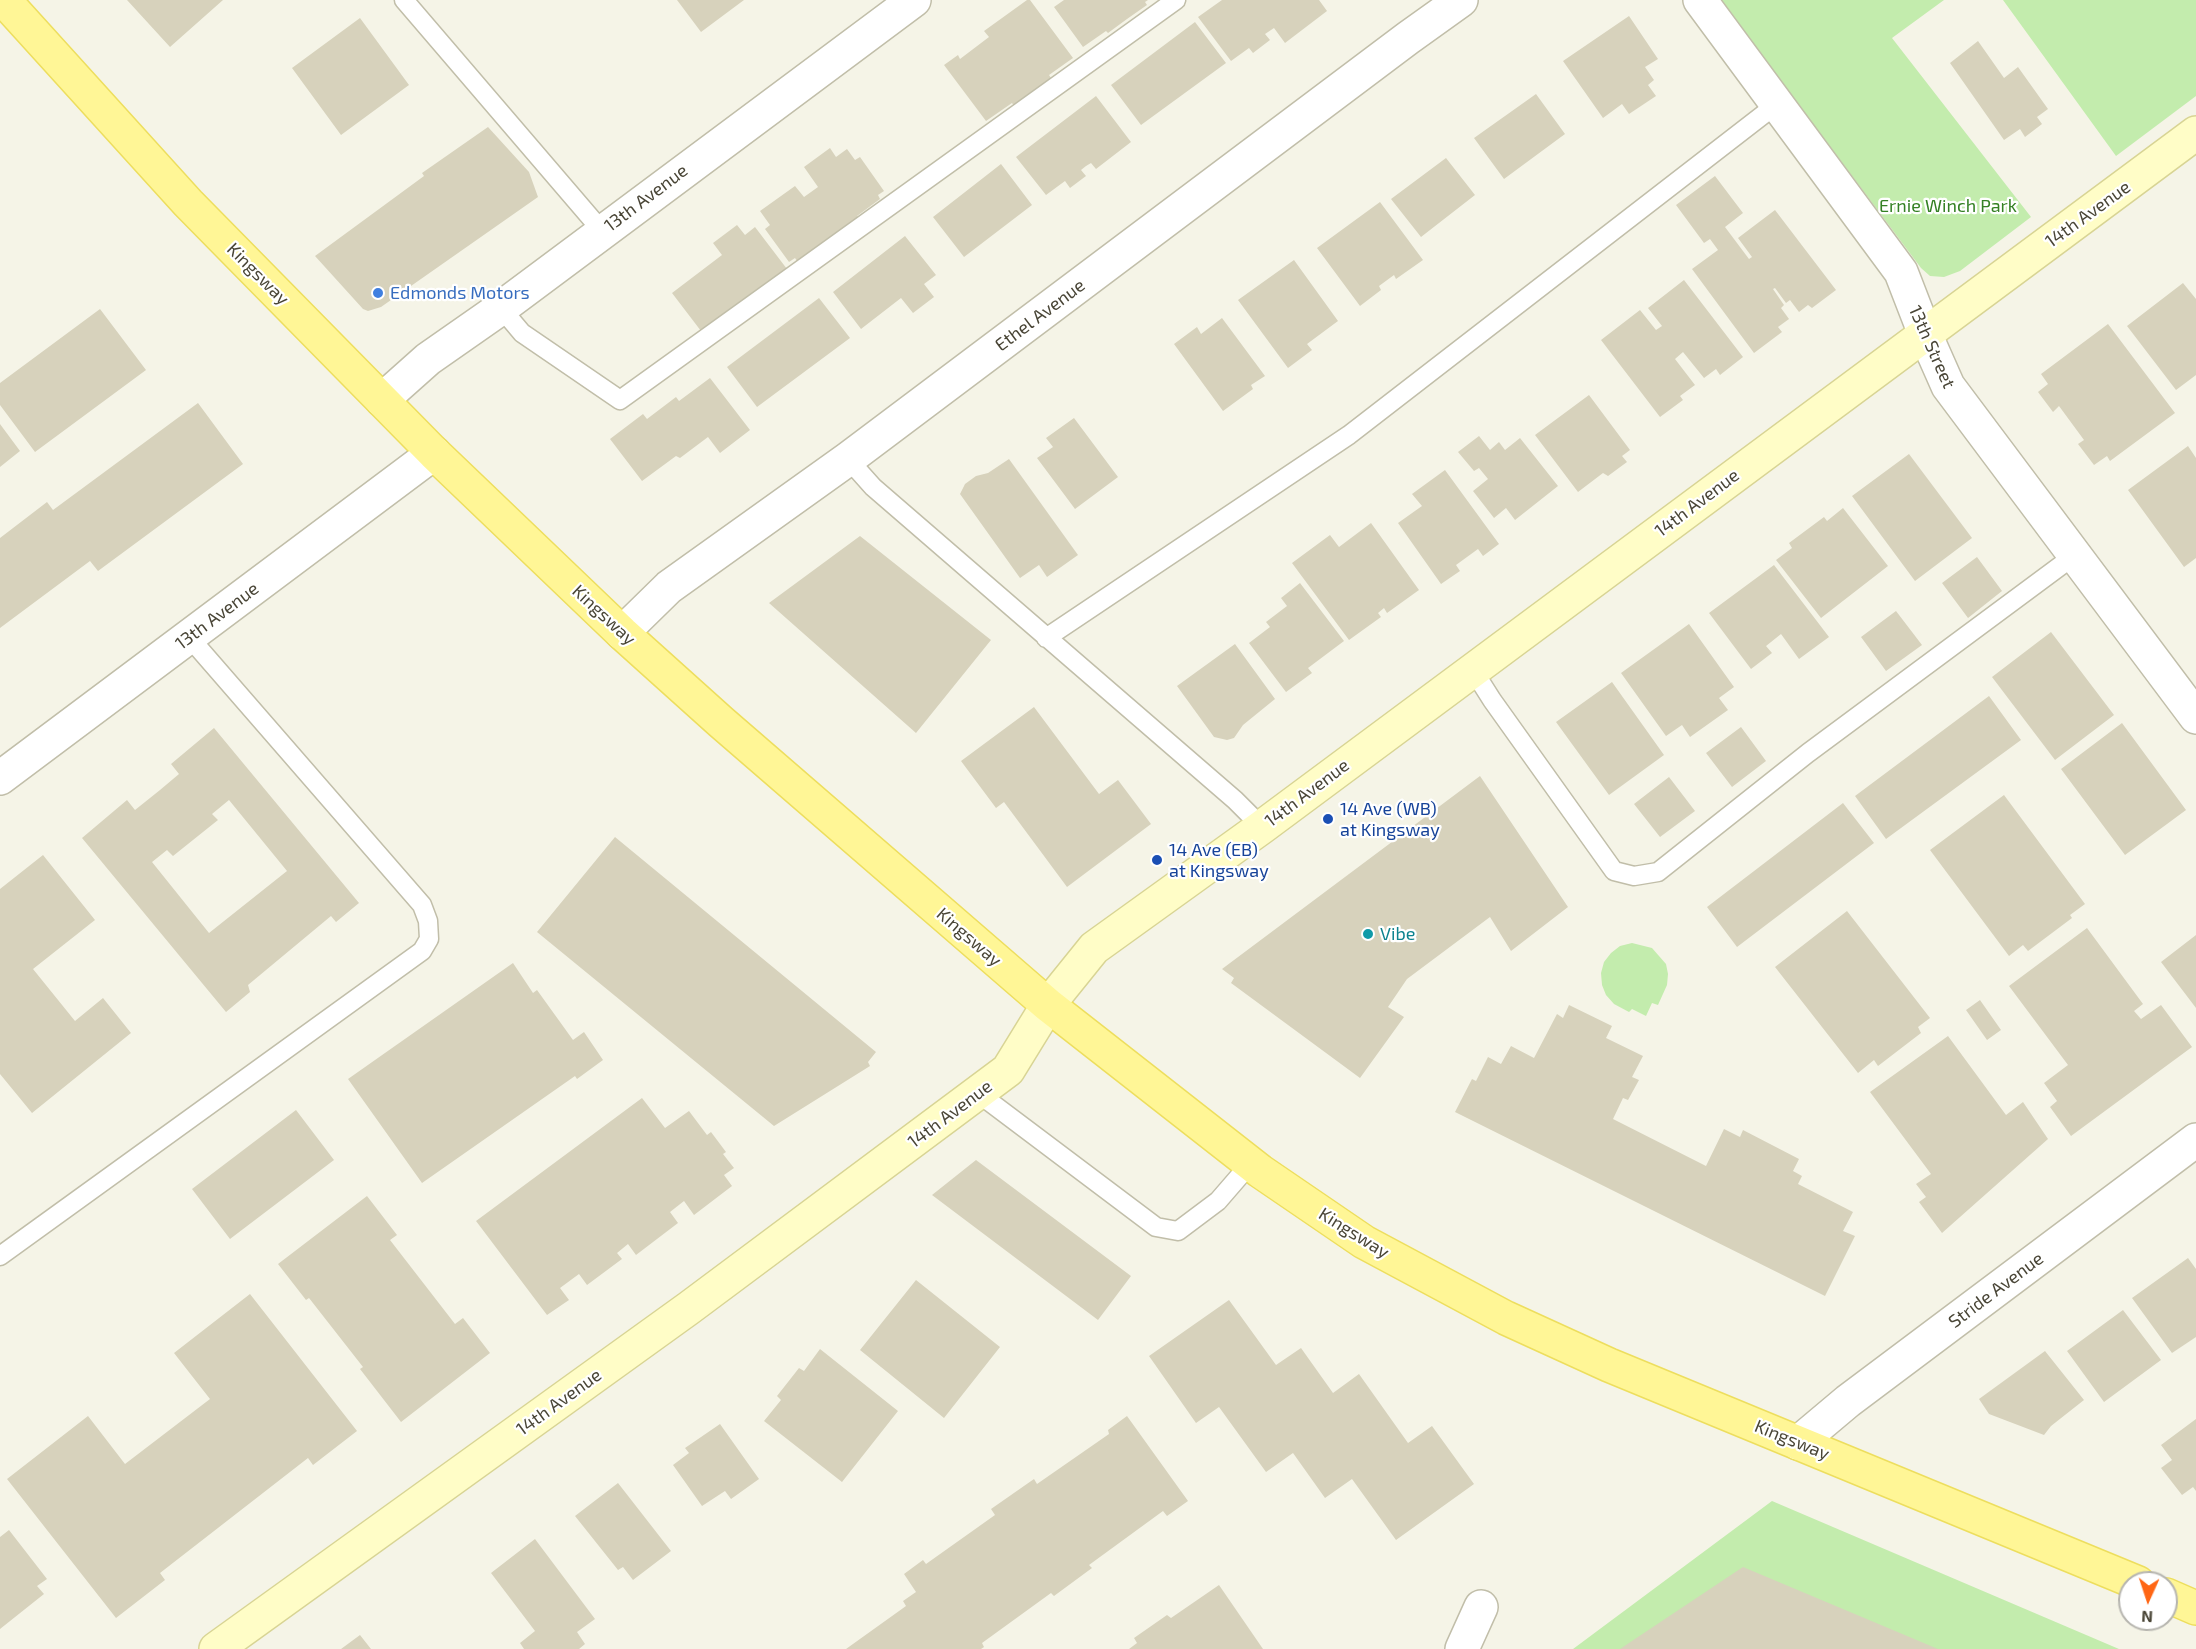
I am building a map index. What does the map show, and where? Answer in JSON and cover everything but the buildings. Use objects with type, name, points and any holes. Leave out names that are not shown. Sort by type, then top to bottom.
[{"type":"main road","name":"Kingsway","points":[[4,0],[188,203],[434,453],[622,633],[721,723],[1048,1005],[1250,1164],[1364,1242],[1506,1318],[1609,1365],[2118,1575]]},
{"type":"main road","points":[[2178,1600],[2196,1608]]},
{"type":"street","name":"13th Avenue","points":[[382,400],[428,358],[501,308],[914,0]]},
{"type":"street","name":"13th Street","points":[[1700,0],[1901,272],[1948,387],[2196,717]]},
{"type":"street","name":"Ethel Avenue","points":[[622,633],[669,587],[848,459],[1439,6]]},
{"type":"street","name":"14th Avenue","points":[[216,1649],[680,1315],[1008,1070],[1048,1005],[1094,948],[2196,134]]},
{"type":"street","name":"13th Avenue","points":[[0,778],[434,453]]},
{"type":"street","name":"Stride Avenue","points":[[1797,1443],[1848,1401],[2196,1140]]},
{"type":"street","points":[[1462,1649],[1481,1607]]},
{"type":"lane","points":[[404,0],[602,231]]},
{"type":"lane","points":[[501,308],[522,333],[620,400],[1176,0]]},
{"type":"lane","points":[[1046,638],[1348,435],[1777,104]]},
{"type":"lane","points":[[848,459],[873,487],[1235,800],[1262,826]]},
{"type":"lane","points":[[1473,670],[1614,871],[1634,876],[1658,872],[1808,753],[2074,555]]},
{"type":"lane","points":[[0,1256],[422,951],[429,939],[428,921],[422,905],[189,637]]},
{"type":"lane","points":[[978,1093],[1156,1227],[1178,1231],[1218,1201],[1250,1164]]},
{"type":"green space","name":"Ernie Winch Park","points":[[1720,0],[1944,0],[1892,38],[2031,217],[1960,271],[1944,277],[1930,276],[1921,268]]},
{"type":"green space","points":[[2003,0],[2196,0],[2196,96],[2116,156]]},
{"type":"green space","points":[[1632,943],[1652,948],[1666,964],[1668,974],[1667,985],[1658,1005],[1652,1003],[1646,1016],[1632,1009],[1629,1012],[1614,1004],[1606,995],[1602,985],[1601,973],[1604,962],[1620,946]]},
{"type":"green space","points":[[1772,1501],[2119,1649],[1573,1649]]},
{"type":"place","name":"Edmonds Motors","points":[[378,293]]},
{"type":"place","name":"14 Ave (WB) at Kingsway","points":[[1328,819]]},
{"type":"place","name":"14 Ave (EB) at Kingsway","points":[[1157,860]]},
{"type":"place","name":"Vibe","points":[[1368,934]]}]
